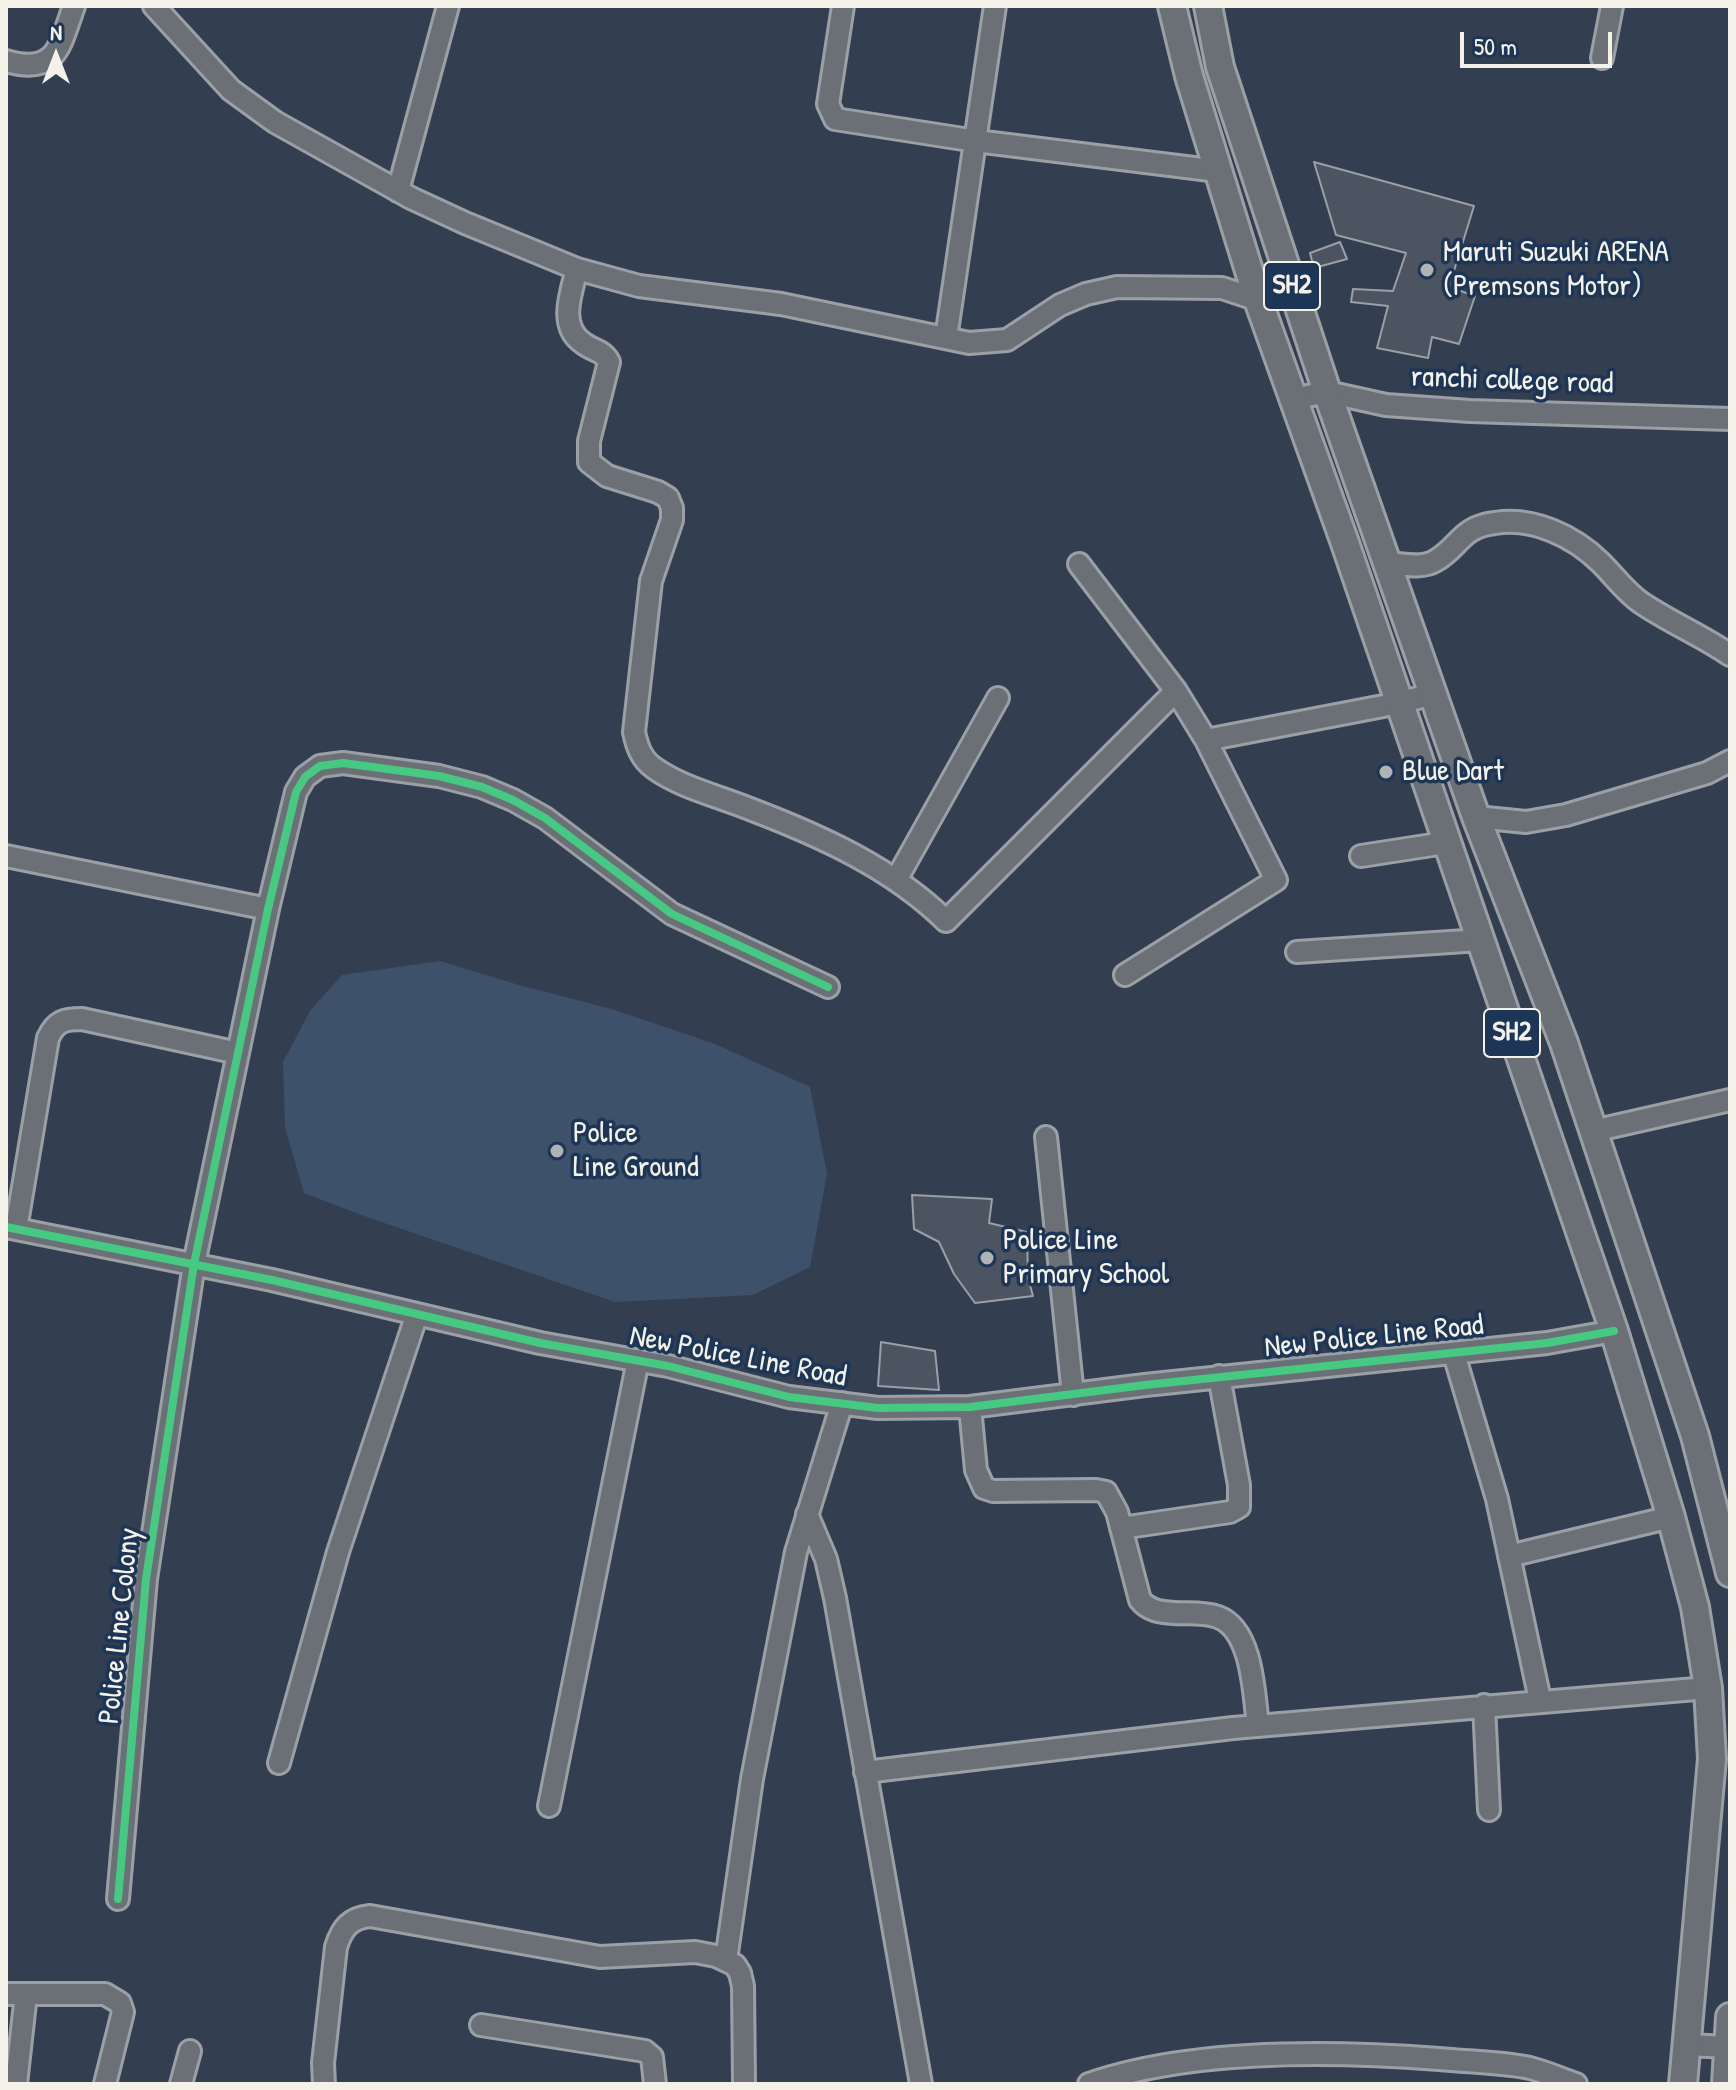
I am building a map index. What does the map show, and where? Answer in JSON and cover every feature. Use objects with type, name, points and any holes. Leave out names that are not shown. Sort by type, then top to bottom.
[{"type":"main road","name":"SH2","points":[[1172,6],[1258,300],[1614,1331],[1695,1607],[1708,1688],[1712,1759],[1683,2084]]},
{"type":"main road","name":"SH2","points":[[1208,6],[1220,67],[1327,392],[1476,817],[1564,1043],[1695,1436],[1730,1573]]},
{"type":"main road","points":[[1726,2084],[1730,2017]]},
{"type":"street","points":[[6,61],[34,66],[48,61],[58,50],[74,6]]},
{"type":"street","points":[[154,6],[231,90],[275,122],[398,191],[465,223],[577,269],[639,286],[781,304],[969,343],[1007,340],[1060,305],[1086,294],[1117,287],[1222,288],[1258,300]]},
{"type":"street","points":[[398,191],[448,6]]},
{"type":"street","points":[[843,6],[828,104],[835,119],[976,141],[1218,171]]},
{"type":"street","points":[[946,338],[995,6]]},
{"type":"street","points":[[1602,58],[1612,6]]},
{"type":"street","points":[[577,269],[568,319],[573,333],[583,343],[605,355],[609,362],[589,441],[589,462],[607,476],[658,492],[668,498],[672,508],[672,520],[651,581],[634,732],[639,751],[650,766],[676,781],[797,827],[865,860],[920,896],[946,921],[1176,691]]},
{"type":"street","name":"ranchi college road","points":[[1293,399],[1327,392],[1386,405],[1470,411],[1730,419]]},
{"type":"street","points":[[1386,563],[1420,566],[1434,562],[1462,535],[1479,526],[1499,522],[1530,524],[1560,533],[1584,547],[1634,597],[1663,618],[1705,638],[1730,655]]},
{"type":"street","points":[[1079,564],[1176,691],[1206,740],[1276,880],[1125,975]]},
{"type":"street","points":[[1206,740],[1433,694]]},
{"type":"street","points":[[896,880],[998,698]]},
{"type":"street","points":[[1476,817],[1526,822],[1566,815],[1707,773],[1730,761]]},
{"type":"street","name":"Police Line Colony","points":[[118,1899],[146,1579],[194,1264],[268,909],[296,792],[305,777],[320,766],[343,763],[439,776],[482,787],[545,818],[672,914],[828,987]]},
{"type":"street","points":[[1361,856],[1445,843]]},
{"type":"street","points":[[6,856],[268,909]]},
{"type":"street","points":[[1297,952],[1481,940]]},
{"type":"street","points":[[11,1228],[48,1038],[54,1025],[65,1019],[82,1019],[238,1053]]},
{"type":"street","points":[[1593,1131],[1730,1100]]},
{"type":"street","points":[[1046,1137],[1073,1395]]},
{"type":"street","name":"New Police Line Road","points":[[11,1228],[194,1264],[540,1343],[638,1360],[789,1397],[878,1408],[970,1407],[1219,1376],[1454,1354],[1614,1331]]},
{"type":"street","points":[[279,1763],[338,1552],[417,1314]]},
{"type":"street","points":[[1454,1354],[1497,1499],[1540,1700]]},
{"type":"street","points":[[549,1806],[638,1360]]},
{"type":"street","points":[[1121,1528],[1230,1512],[1239,1507],[1239,1485],[1219,1376]]},
{"type":"street","points":[[726,1960],[752,1779],[796,1552],[842,1403]]},
{"type":"street","points":[[970,1407],[976,1470],[984,1488],[993,1491],[1106,1492],[1113,1501],[1140,1600],[1146,1607],[1159,1612],[1220,1618],[1233,1628],[1246,1651],[1251,1669],[1258,1726]]},
{"type":"street","points":[[807,1514],[826,1559],[921,2084]]},
{"type":"street","points":[[1509,1556],[1671,1517]]},
{"type":"street","points":[[865,1772],[1258,1726],[1708,1688]]},
{"type":"street","points":[[1484,1705],[1489,1810]]},
{"type":"street","points":[[324,2084],[323,2063],[336,1947],[341,1933],[356,1918],[370,1916],[600,1957],[695,1952],[726,1960],[735,1965],[743,1986],[744,2084]]},
{"type":"street","points":[[16,2084],[16,1994],[105,1994],[120,2003],[123,2012],[105,2084]]},
{"type":"street","points":[[481,2025],[645,2051],[652,2057],[655,2084]]},
{"type":"street","points":[[1686,2045],[1729,2048]]},
{"type":"street","points":[[181,2084],[190,2051]]},
{"type":"street","points":[[1089,2084],[1157,2065],[1261,2057],[1376,2054],[1508,2065],[1533,2069],[1576,2084]]},
{"type":"shaded area","name":"Police Line Ground","points":[[440,961],[615,1010],[715,1044],[810,1087],[827,1174],[810,1267],[753,1295],[615,1302],[304,1193],[285,1128],[283,1062],[310,1011],[342,975]]},
{"type":"building","name":"Maruti Suzuki ARENA (Premsons Motor)","points":[[1314,162],[1474,206],[1449,287],[1475,296],[1459,344],[1432,337],[1428,358],[1377,348],[1388,306],[1351,302],[1353,289],[1393,291],[1406,253],[1336,235]]},
{"type":"building","points":[[1340,242],[1347,259],[1314,268],[1310,253]]},
{"type":"building","name":"Police Line Primary School","points":[[912,1195],[992,1199],[989,1223],[1027,1232],[1028,1278],[1033,1296],[975,1303],[954,1274],[939,1242],[914,1229]]},
{"type":"building","points":[[881,1342],[935,1351],[939,1390],[878,1386]]},
{"type":"cycle path","points":[[118,1899],[146,1579],[194,1264],[268,909],[296,792],[305,777],[320,766],[343,763],[439,776],[482,787],[545,818],[672,914],[828,987]]},
{"type":"cycle path","points":[[6,1227],[272,1280],[540,1343],[668,1366],[789,1397],[878,1408],[970,1407],[1145,1385],[1547,1343],[1614,1331]]},
{"type":"place","name":"Maruti Suzuki ARENA (Premsons Motor)","points":[[1427,270]]},
{"type":"place","name":"Blue Dart","points":[[1386,772]]},
{"type":"place","name":"Police Line Ground","points":[[557,1151]]},
{"type":"place","name":"Police Line Primary School","points":[[987,1258]]}]
